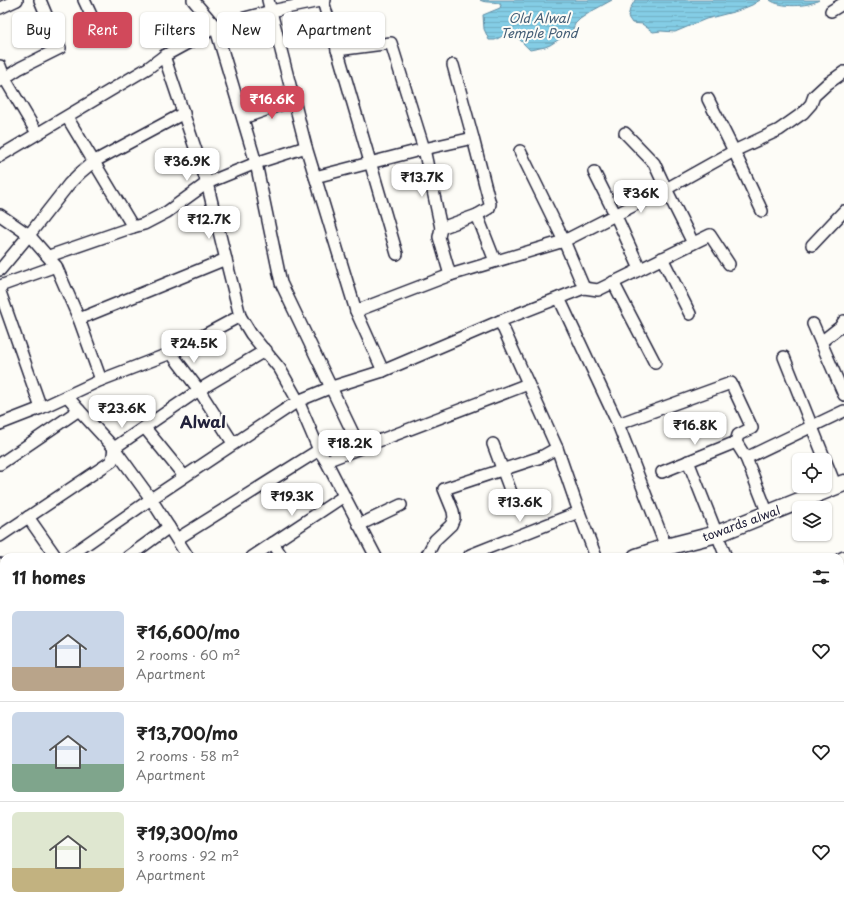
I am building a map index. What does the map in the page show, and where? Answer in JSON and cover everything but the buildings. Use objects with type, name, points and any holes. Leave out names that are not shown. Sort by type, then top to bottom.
[{"type":"main road","name":"towards alwal","points":[[648,553],[717,534],[840,485]]},
{"type":"street","points":[[0,8],[17,0]]},
{"type":"street","points":[[3,80],[20,68],[60,48],[40,0]]},
{"type":"street","points":[[84,0],[90,12]]},
{"type":"street","points":[[268,0],[306,147],[356,311],[383,371]]},
{"type":"street","points":[[0,156],[148,68],[164,56],[206,34],[215,26],[271,11],[324,0],[337,50],[397,254]]},
{"type":"street","points":[[194,1],[215,26],[256,163],[281,283],[360,448]]},
{"type":"street","points":[[831,11],[844,3]]},
{"type":"street","points":[[337,50],[391,43],[424,149],[440,228],[439,237],[450,276]]},
{"type":"street","points":[[164,56],[207,183],[240,316],[251,334],[266,350],[280,369],[298,402],[319,450],[374,553]]},
{"type":"street","points":[[440,228],[477,215],[489,208],[490,204],[490,198],[453,65]]},
{"type":"street","points":[[0,66],[3,80],[37,133]]},
{"type":"street","points":[[356,311],[495,260],[564,240],[666,189],[734,151],[779,130],[803,113],[814,96],[827,84],[844,72]]},
{"type":"street","points":[[243,118],[294,100]]},
{"type":"street","points":[[708,100],[762,211]]},
{"type":"street","points":[[0,270],[69,184],[80,173],[93,162],[184,113]]},
{"type":"street","points":[[67,117],[133,227]]},
{"type":"street","points":[[625,134],[654,163],[693,243]]},
{"type":"street","points":[[315,177],[473,138]]},
{"type":"street","points":[[49,256],[144,224],[167,212],[207,183],[256,163],[306,147]]},
{"type":"street","points":[[520,151],[564,240],[584,288]]},
{"type":"street","points":[[594,172],[640,270]]},
{"type":"street","points":[[812,245],[844,211]]},
{"type":"street","points":[[0,215],[29,235],[49,256],[56,266],[79,319],[101,380]]},
{"type":"street","points":[[477,215],[495,260]]},
{"type":"street","points":[[74,553],[233,443],[298,402],[332,387],[383,371],[500,321],[584,288],[598,290],[710,235],[729,264]]},
{"type":"street","points":[[662,258],[690,314]]},
{"type":"street","points":[[79,319],[226,259]]},
{"type":"street","points":[[0,286],[56,266]]},
{"type":"street","points":[[613,282],[655,364]]},
{"type":"street","points":[[0,292],[41,408]]},
{"type":"street","points":[[559,298],[618,424],[666,547]]},
{"type":"street","points":[[0,424],[41,408],[101,380],[171,353],[240,316]]},
{"type":"street","points":[[500,321],[557,448],[594,553]]},
{"type":"street","points":[[821,342],[840,327],[844,321]]},
{"type":"street","points":[[813,324],[844,395]]},
{"type":"street","points":[[0,536],[112,461],[114,448],[199,390],[266,350]]},
{"type":"street","points":[[171,353],[199,390],[233,443]]},
{"type":"street","points":[[784,357],[840,485]]},
{"type":"street","points":[[618,424],[731,382],[752,428],[738,435],[736,442],[746,458],[768,514]]},
{"type":"street","points":[[326,461],[528,384]]},
{"type":"street","points":[[66,396],[114,448],[151,499],[186,553]]},
{"type":"street","points":[[0,464],[79,410]]},
{"type":"street","points":[[746,458],[844,411]]},
{"type":"street","points":[[145,428],[184,476]]},
{"type":"street","points":[[662,472],[736,442]]},
{"type":"street","points":[[492,444],[512,496]]},
{"type":"street","points":[[428,553],[435,540],[451,525],[454,518],[453,511],[444,489],[541,457],[557,448]]},
{"type":"street","points":[[177,539],[319,450]]},
{"type":"street","points":[[688,461],[724,553]]},
{"type":"street","points":[[258,553],[344,496]]},
{"type":"street","points":[[359,525],[401,505]]},
{"type":"street","points":[[475,553],[579,512]]},
{"type":"street","points":[[28,517],[53,553]]},
{"type":"street","points":[[133,553],[169,527]]},
{"type":"street","points":[[273,543],[279,553]]},
{"type":"water","name":"Old Alwal Temple Pond","points":[[480,0],[612,0],[580,19],[575,24],[572,31],[550,45],[530,50],[518,38],[508,33],[495,40],[489,40],[484,29],[483,15],[500,8],[501,5]]},
{"type":"water","points":[[635,0],[760,0],[737,11],[706,19],[675,32],[653,32],[642,24],[632,23],[628,17]]},
{"type":"water","points":[[770,0],[819,0],[808,4],[794,6],[775,3]]},
{"type":"district","name":"Alwal","points":[[203,421]]}]
